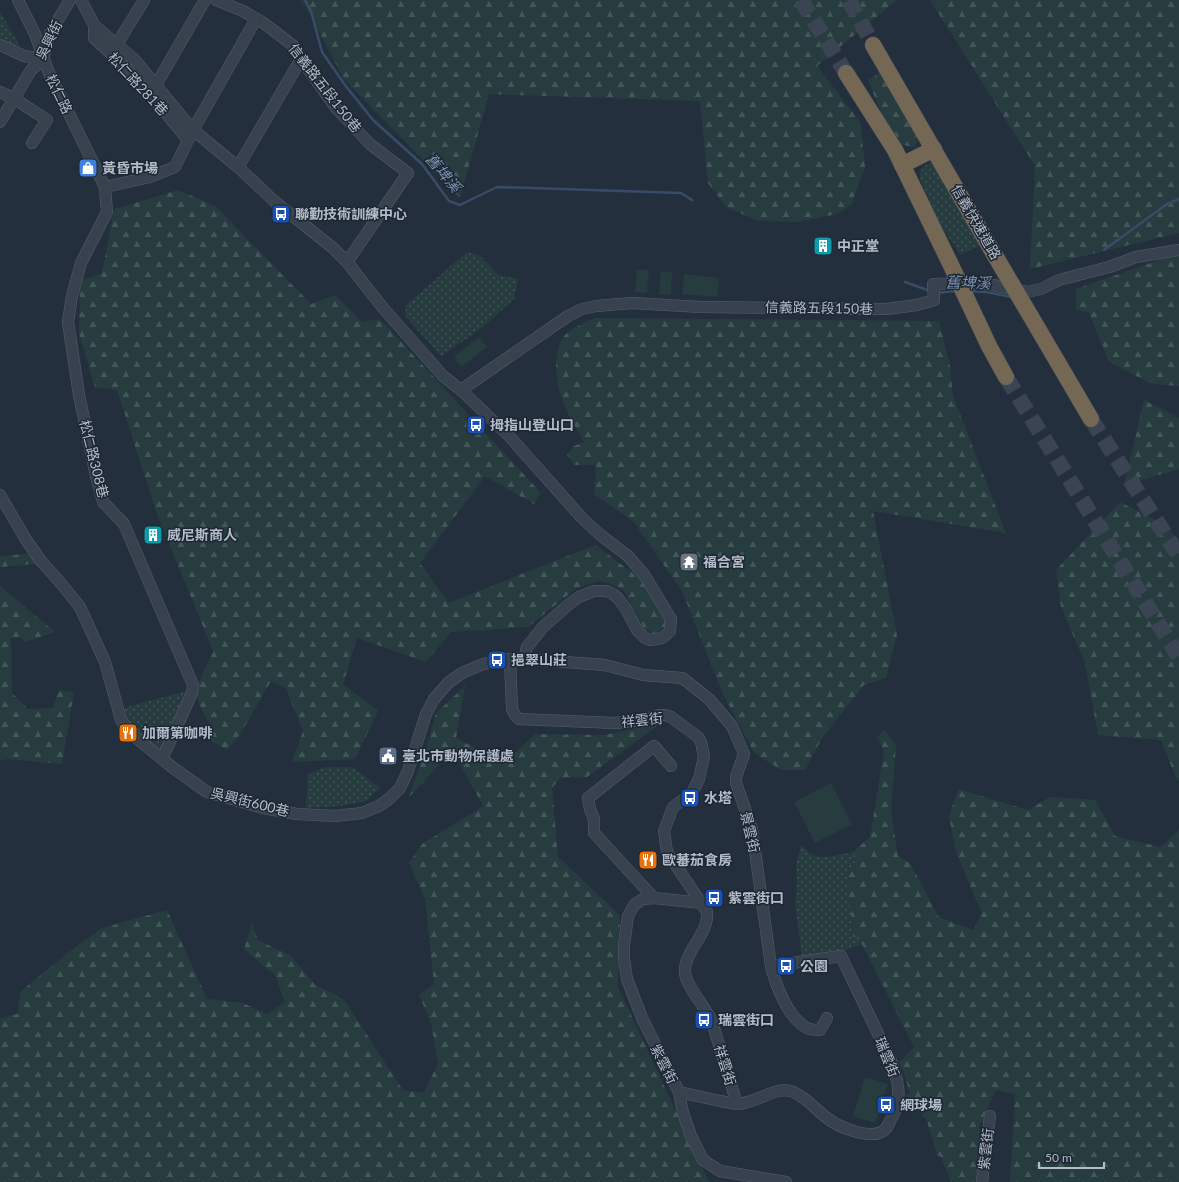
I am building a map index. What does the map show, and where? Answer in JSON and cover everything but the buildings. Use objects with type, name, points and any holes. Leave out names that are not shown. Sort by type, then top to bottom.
[{"type":"highway","name":"信義快速道路","points":[[873,45],[1091,419]]},
{"type":"highway","points":[[846,73],[895,150],[989,346],[1006,377]]},
{"type":"highway","points":[[902,165],[934,149]]},
{"type":"street","name":"松仁路","points":[[18,0],[35,34],[43,59],[105,187]]},
{"type":"street","name":"吳興街","points":[[0,122],[31,70],[43,59],[50,33],[70,0]]},
{"type":"street","points":[[81,0],[94,25],[135,60],[156,85],[191,135],[238,167],[274,201],[333,248],[347,262],[383,308],[443,376],[461,390],[510,437],[581,517],[598,533],[628,556],[644,576],[671,619],[670,631],[662,638],[650,640],[645,638],[636,630],[626,609],[618,598],[613,594],[601,590],[590,592],[579,597],[568,605],[543,628],[527,647],[524,659]]},
{"type":"street","points":[[117,44],[144,0]]},
{"type":"street","points":[[156,85],[205,0]]},
{"type":"street","name":"信義路五段150巷","points":[[216,0],[243,11],[265,24],[296,47],[301,59],[336,108],[370,144],[408,173],[347,262]]},
{"type":"street","points":[[105,187],[150,177],[175,168],[191,135],[256,19]]},
{"type":"street","name":"松仁路281巷","points":[[94,25],[94,38],[134,75],[191,135]]},
{"type":"street","points":[[0,45],[24,56],[43,59]]},
{"type":"street","points":[[238,167],[301,59]]},
{"type":"street","points":[[0,92],[47,120],[32,142]]},
{"type":"street","name":"松仁路308巷","points":[[105,187],[107,212],[81,263],[72,296],[68,322],[89,448],[103,502],[124,524],[193,685],[192,693],[162,759]]},
{"type":"street","name":"信義路五段150巷","points":[[461,390],[568,316],[582,309],[596,306],[632,304],[701,307],[887,309],[917,305],[934,300],[933,284],[978,283],[1027,292],[1041,289],[1059,280],[1109,267],[1136,258],[1179,250]]},
{"type":"street","name":"吳興街600巷","points":[[0,495],[25,538],[40,560],[80,607],[105,662],[121,720],[129,732],[162,759],[207,792],[263,808],[297,814],[335,816],[362,813],[379,806],[400,788],[408,771],[429,706],[448,683],[472,668],[483,664],[510,659]]},
{"type":"street","name":"景雲街","points":[[510,659],[605,665],[627,672],[648,676],[682,678],[710,700],[732,726],[744,754],[736,777],[736,784],[752,829],[771,966],[775,982],[785,1001],[800,1022],[808,1029],[820,1030],[827,1018]]},
{"type":"street","name":"祥雲街","points":[[510,659],[512,709],[515,716],[519,718],[627,722],[665,716],[671,717],[693,732],[701,742],[704,756],[699,780],[692,793],[673,807],[664,831],[667,852],[707,912],[707,922],[687,960],[685,974],[712,1022],[737,1104]]},
{"type":"street","points":[[654,898],[594,833],[594,819],[588,798],[654,746],[670,766]]},
{"type":"street","name":"紫雲街","points":[[702,904],[654,898],[637,902],[630,910],[628,916],[624,945],[627,979],[642,1018],[679,1092],[691,1136],[704,1160],[720,1171],[786,1182]]},
{"type":"street","name":"瑞雲街","points":[[679,1092],[737,1104],[754,1101],[778,1091],[791,1091],[812,1104],[827,1119],[858,1133],[872,1135],[884,1131],[892,1119],[896,1109],[899,1096],[897,1080],[892,1063],[841,956],[771,966]]},
{"type":"street","name":"紫雲街","points":[[982,1182],[990,1116]]},
{"type":"green space","points":[[300,0],[897,0],[817,66],[860,122],[865,167],[851,205],[837,214],[797,222],[758,221],[726,207],[708,183],[700,101],[489,94],[460,198],[344,79],[308,11]]},
{"type":"green space","points":[[930,0],[1179,0],[1179,233],[1030,269],[1035,166]]},
{"type":"green space","points":[[0,12],[20,46],[14,50],[0,42]]},
{"type":"green space","points":[[882,72],[916,131],[918,141],[914,147],[903,145],[897,139],[878,105],[868,80]]},
{"type":"green space","points":[[929,163],[936,165],[942,173],[979,246],[960,255],[937,218],[920,180],[921,170]]},
{"type":"green space","points":[[178,190],[215,206],[311,304],[335,295],[362,322],[380,319],[541,493],[534,504],[485,476],[420,563],[449,603],[595,545],[645,582],[669,621],[663,628],[655,634],[644,629],[624,591],[609,583],[599,581],[574,590],[528,627],[451,632],[426,662],[357,638],[343,684],[378,711],[355,759],[292,762],[303,731],[286,689],[271,681],[241,733],[227,750],[208,739],[206,735],[215,731],[200,705],[197,689],[213,651],[157,514],[117,390],[95,387],[79,334],[80,281],[102,273],[114,209]]},
{"type":"green space","points":[[467,252],[479,255],[498,275],[518,279],[514,299],[483,327],[441,356],[406,317],[405,306]]},
{"type":"green space","points":[[1179,253],[1179,386],[1152,384],[1109,362],[1089,313],[1076,310],[1076,289]]},
{"type":"green space","points":[[637,269],[649,270],[647,293],[635,292]]},
{"type":"green space","points":[[661,271],[672,272],[671,295],[659,294]]},
{"type":"green space","points":[[684,274],[719,278],[717,297],[682,294]]},
{"type":"green space","points":[[594,318],[939,321],[950,366],[953,396],[1006,533],[873,511],[897,635],[886,678],[864,685],[822,738],[805,770],[781,770],[754,753],[722,692],[682,591],[633,521],[594,494],[596,465],[575,465],[567,455],[574,446],[584,442],[568,414],[561,396],[557,378],[556,359],[561,342],[565,335]]},
{"type":"green space","points":[[479,337],[487,347],[461,367],[454,357]]},
{"type":"green space","points":[[1144,400],[1179,418],[1179,469],[1124,485]]},
{"type":"green space","points":[[1120,502],[1164,525],[1179,540],[1179,782],[1161,740],[1098,735],[1085,663],[1061,607],[1056,570]]},
{"type":"green space","points":[[32,553],[35,564],[0,567],[0,555],[5,556]]},
{"type":"green space","points":[[0,586],[55,632],[25,642],[20,637],[11,638],[12,693],[28,709],[53,708],[59,690],[74,692],[62,764],[6,759],[0,761]]},
{"type":"green space","points":[[465,686],[456,738],[505,763],[535,734],[606,735],[664,721],[587,777],[560,778],[552,788],[558,857],[620,915],[618,987],[709,1182],[0,1182],[0,1018],[17,1014],[21,991],[69,952],[102,928],[167,910],[207,999],[243,1003],[267,1014],[285,1002],[275,975],[244,949],[252,923],[258,940],[291,956],[315,985],[345,1001],[403,1090],[424,1093],[438,1063],[431,1023],[419,995],[434,984],[425,899],[409,863],[422,844],[483,806],[451,748],[437,767],[409,797],[428,743],[436,713]]},
{"type":"green space","points":[[186,691],[188,696],[163,753],[130,724],[123,713],[127,707]]},
{"type":"green space","points":[[885,730],[896,746],[891,811],[898,856],[910,863],[939,917],[973,930],[982,914],[956,852],[949,817],[958,789],[1028,810],[1050,797],[1095,800],[1115,836],[1160,847],[1177,832],[1179,828],[1179,1182],[1010,1182],[1015,1094],[996,1090],[979,1127],[984,1138],[979,1182],[951,1182],[941,1157],[937,1155],[927,1121],[905,1095],[910,1094],[905,1076],[899,1063],[914,1047],[862,944],[860,936],[853,937],[847,873],[856,868],[853,852],[870,837],[884,751],[877,737]]},
{"type":"green space","points":[[325,767],[353,767],[380,788],[366,801],[340,806],[306,808],[308,775]]},
{"type":"green space","points":[[831,783],[852,824],[815,843],[794,802]]},
{"type":"green space","points":[[801,845],[812,854],[819,857],[828,857],[853,852],[856,868],[847,873],[854,937],[860,935],[862,944],[845,950],[802,956],[795,902],[797,883],[796,865]]},
{"type":"green space","points":[[865,1077],[888,1084],[875,1123],[853,1116]]},
{"type":"waterway","name":"舊埤溪","points":[[305,0],[311,11],[322,52],[345,85],[373,120],[422,164],[449,201],[460,205],[497,187],[681,193],[692,200]]},
{"type":"waterway","name":"舊埤溪","points":[[1104,250],[1167,204],[1179,199]]},
{"type":"waterway","name":"舊埤溪","points":[[905,282],[930,291]]},
{"type":"waterway","name":"舊埤溪","points":[[936,293],[957,291]]},
{"type":"waterway","name":"舊埤溪","points":[[970,291],[986,292],[1012,297]]},
{"type":"tunnel","points":[[801,0],[846,73]]},
{"type":"tunnel","points":[[849,0],[873,45]]},
{"type":"tunnel","points":[[1006,377],[1179,657]]},
{"type":"tunnel","points":[[1091,419],[1179,556]]},
{"type":"place","name":"黃昏市場","points":[[88,168]]},
{"type":"place","name":"聯勤技術訓練中心","points":[[281,214]]},
{"type":"place","name":"中正堂","points":[[823,246]]},
{"type":"place","name":"拇指山登山口","points":[[476,425]]},
{"type":"place","name":"威尼斯商人","points":[[153,535]]},
{"type":"place","name":"福合宮","points":[[689,562]]},
{"type":"place","name":"挹翠山莊","points":[[497,660]]},
{"type":"place","name":"加爾第咖啡","points":[[128,733]]},
{"type":"place","name":"臺北市動物保護處","points":[[388,756]]},
{"type":"place","name":"水塔","points":[[690,798]]},
{"type":"place","name":"歐蕃茄食房","points":[[648,860]]},
{"type":"place","name":"紫雲街口","points":[[714,898]]},
{"type":"place","name":"公園","points":[[786,966]]},
{"type":"place","name":"瑞雲街口","points":[[704,1020]]},
{"type":"place","name":"網球場","points":[[886,1105]]}]
